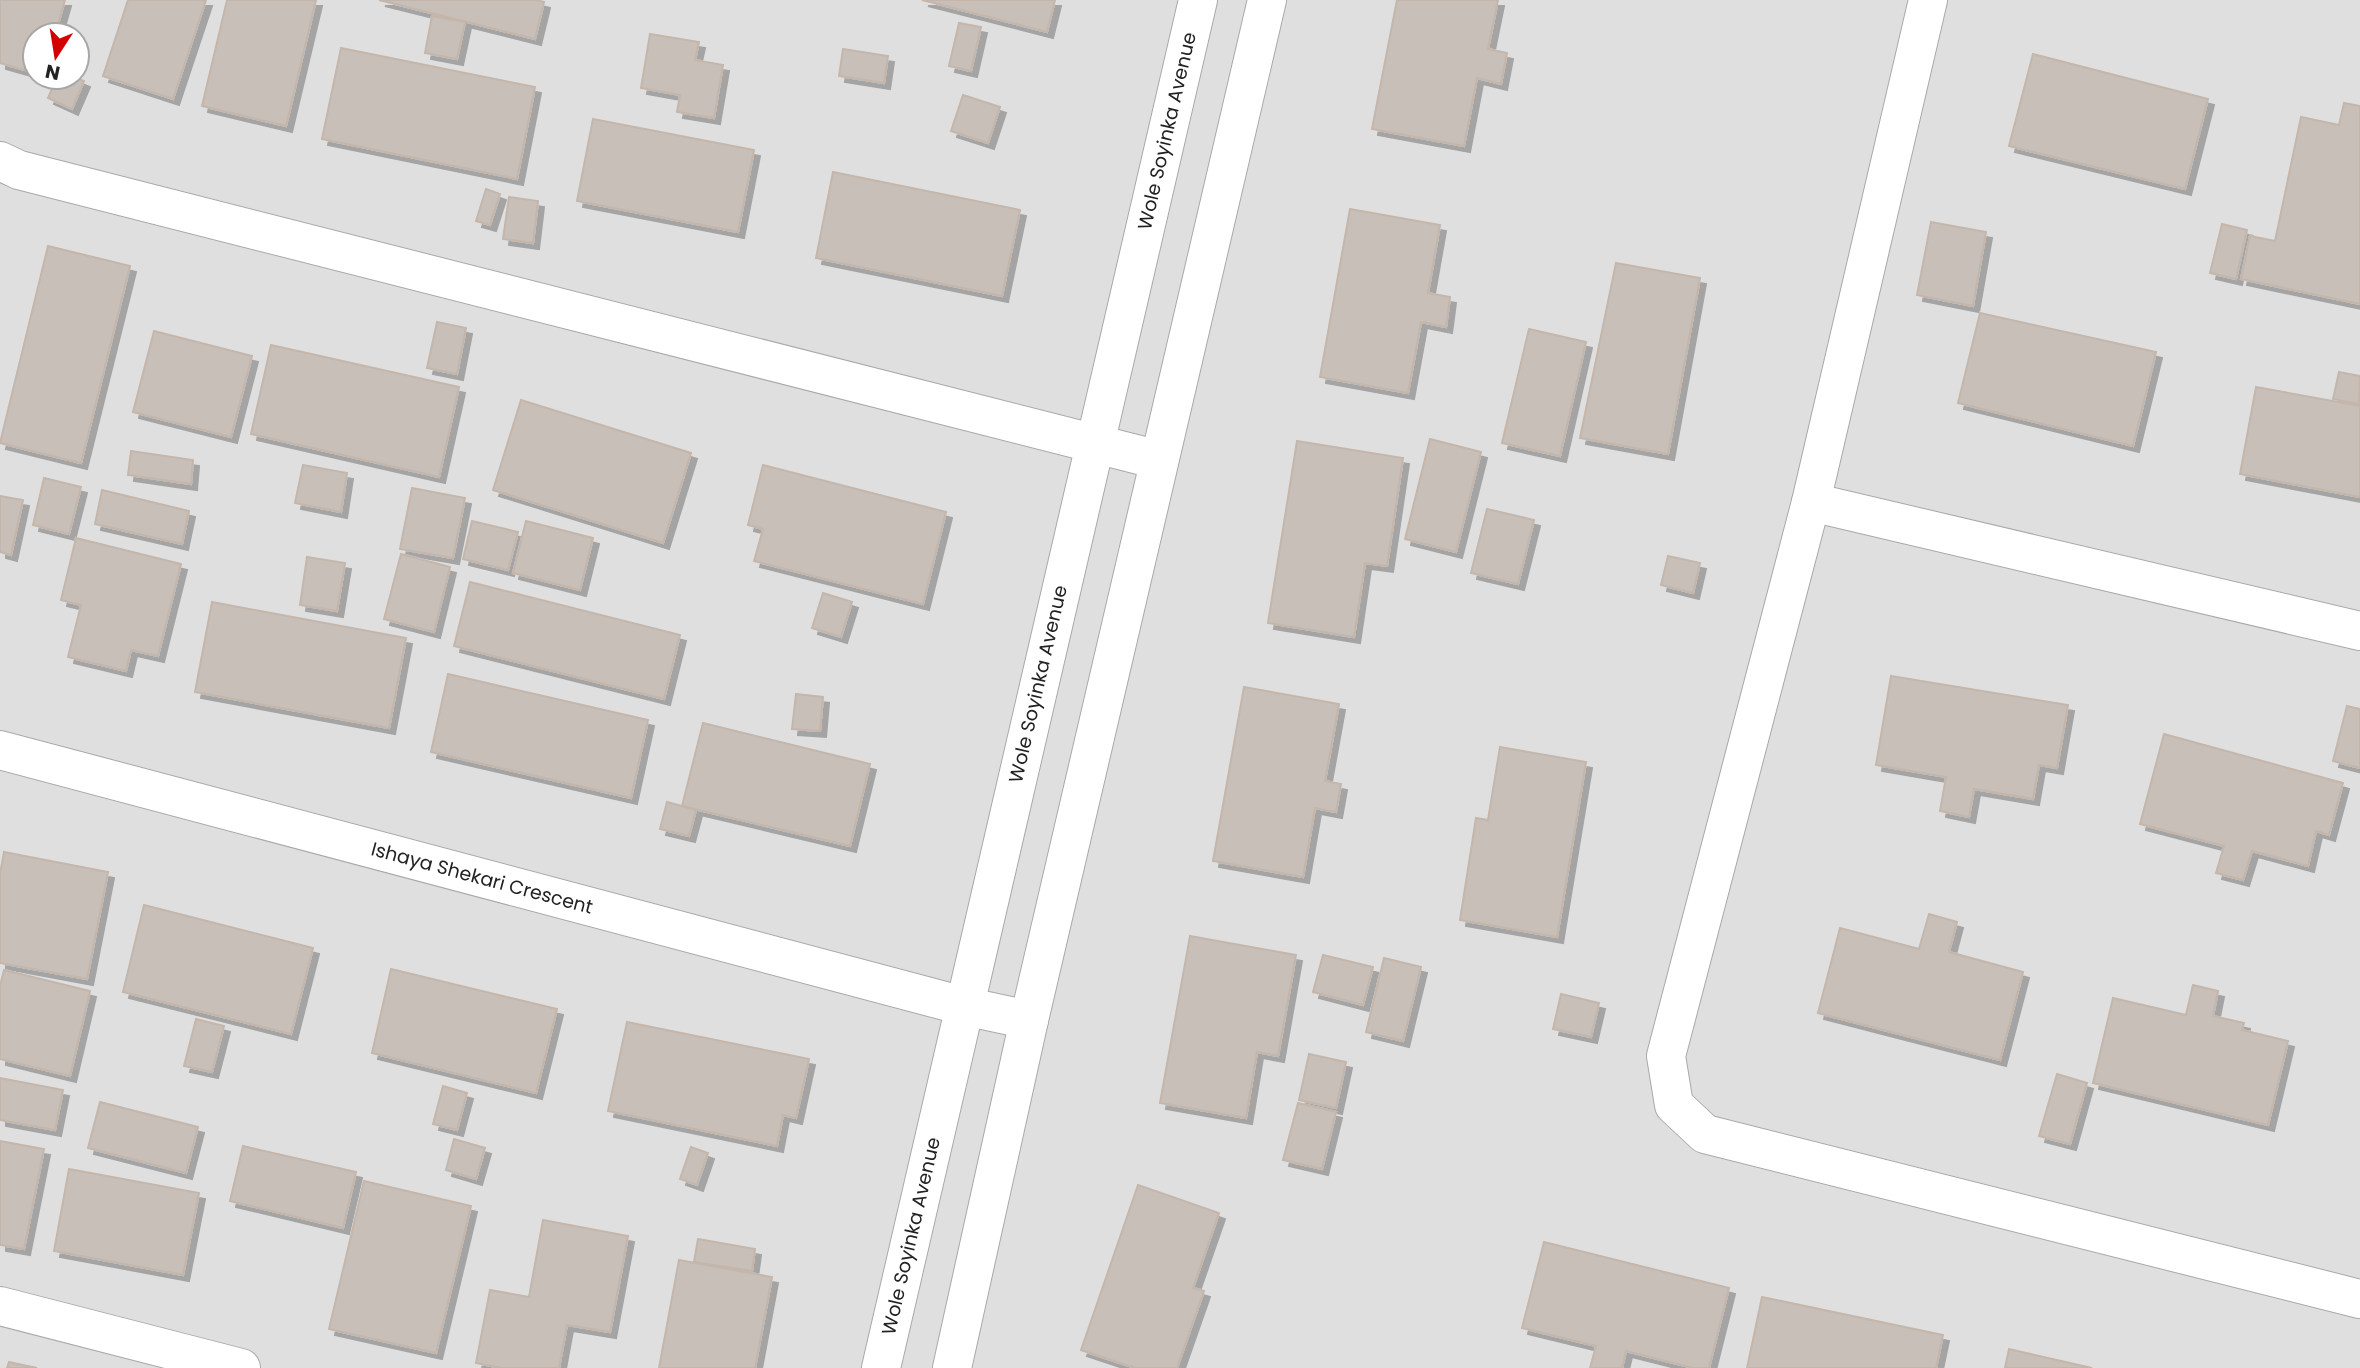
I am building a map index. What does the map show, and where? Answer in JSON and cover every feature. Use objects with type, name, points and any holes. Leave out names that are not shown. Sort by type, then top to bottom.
[{"type":"street","name":"Wole Soyinka Avenue","points":[[881,1368],[1198,0]]},
{"type":"street","points":[[952,1368],[1029,1020],[1267,0]]},
{"type":"street","points":[[1928,0],[1811,502],[1666,1056],[1674,1105],[1705,1134],[2360,1299]]},
{"type":"street","points":[[0,161],[46,177],[1160,460]]},
{"type":"street","points":[[1811,502],[2360,631]]},
{"type":"street","name":"Ishaya Shekari Crescent","points":[[0,750],[964,1006],[1029,1020]]},
{"type":"street","points":[[0,1306],[241,1368]]},
{"type":"shaded area","points":[[0,0],[2360,0],[2360,1368],[0,1368]]},
{"type":"building","points":[[0,0],[65,0],[59,21],[21,21],[21,69],[0,63]]},
{"type":"building","points":[[128,0],[206,0],[173,99],[103,76]]},
{"type":"building","points":[[227,0],[316,0],[286,126],[202,106]]},
{"type":"building","points":[[379,0],[536,0],[544,2],[535,39]]},
{"type":"building","points":[[922,0],[1055,0],[1047,32]]},
{"type":"building","points":[[1397,0],[1498,0],[1488,49],[1507,53],[1501,84],[1477,78],[1464,146],[1372,129]]},
{"type":"building","points":[[432,16],[465,22],[457,59],[425,53]]},
{"type":"building","points":[[959,23],[981,27],[971,71],[949,66]]},
{"type":"building","points":[[650,34],[699,42],[695,60],[723,65],[714,118],[677,112],[680,95],[641,88]]},
{"type":"building","points":[[341,48],[535,87],[517,179],[322,139]]},
{"type":"building","points":[[843,49],[888,56],[884,83],[839,76]]},
{"type":"building","points":[[2033,54],[2208,99],[2185,189],[2009,146]]},
{"type":"building","points":[[51,91],[80,91],[72,109],[48,98]]},
{"type":"building","points":[[963,95],[1000,107],[988,143],[951,131]]},
{"type":"building","points":[[2344,103],[2360,106],[2360,304],[2241,279],[2250,236],[2275,241],[2301,117],[2339,125]]},
{"type":"building","points":[[593,119],[754,150],[738,232],[577,201]]},
{"type":"building","points":[[833,172],[1020,210],[1002,296],[816,258]]},
{"type":"building","points":[[486,189],[500,194],[490,225],[476,221]]},
{"type":"building","points":[[509,197],[538,201],[533,243],[503,239]]},
{"type":"building","points":[[1350,209],[1440,225],[1428,293],[1450,297],[1446,327],[1421,322],[1408,393],[1320,377]]},
{"type":"building","points":[[1931,222],[1986,232],[1973,306],[1917,295]]},
{"type":"building","points":[[2222,224],[2247,230],[2236,279],[2210,273]]},
{"type":"building","points":[[48,246],[130,266],[81,463],[0,443]]},
{"type":"building","points":[[1616,263],[1700,278],[1668,454],[1580,438]]},
{"type":"building","points":[[1980,313],[2156,352],[2133,446],[1958,403]]},
{"type":"building","points":[[437,322],[466,328],[457,374],[427,368]]},
{"type":"building","points":[[1529,329],[1586,342],[1560,456],[1502,443]]},
{"type":"building","points":[[154,331],[252,356],[231,437],[133,412]]},
{"type":"building","points":[[271,345],[459,387],[439,477],[251,434]]},
{"type":"building","points":[[2339,372],[2360,376],[2359,404],[2333,399]]},
{"type":"building","points":[[2256,387],[2360,406],[2360,497],[2240,474]]},
{"type":"building","points":[[521,400],[691,453],[663,543],[493,490]]},
{"type":"building","points":[[1430,439],[1481,452],[1456,552],[1405,539]]},
{"type":"building","points":[[1297,441],[1403,458],[1387,566],[1365,563],[1354,637],[1268,623]]},
{"type":"building","points":[[131,451],[193,460],[191,484],[128,475]]},
{"type":"building","points":[[303,465],[347,473],[341,512],[295,503]]},
{"type":"building","points":[[763,465],[946,512],[923,604],[754,561],[763,529],[748,525]]},
{"type":"building","points":[[44,478],[81,487],[69,534],[33,525]]},
{"type":"building","points":[[412,488],[465,498],[453,558],[400,549]]},
{"type":"building","points":[[102,490],[189,511],[182,544],[95,524]]},
{"type":"building","points":[[0,496],[23,500],[11,555],[0,552]]},
{"type":"building","points":[[1487,509],[1534,520],[1518,584],[1471,573]]},
{"type":"building","points":[[472,521],[518,532],[508,570],[463,559]]},
{"type":"building","points":[[526,521],[593,538],[580,590],[513,573]]},
{"type":"building","points":[[76,538],[181,564],[158,656],[131,650],[126,671],[68,657],[81,605],[61,600]]},
{"type":"building","points":[[401,554],[450,567],[434,632],[384,619]]},
{"type":"building","points":[[1668,556],[1700,563],[1693,593],[1661,585]]},
{"type":"building","points":[[307,557],[345,563],[337,611],[300,605]]},
{"type":"building","points":[[470,582],[680,635],[664,699],[454,646]]},
{"type":"building","points":[[823,593],[852,602],[841,637],[812,628]]},
{"type":"building","points":[[212,602],[406,638],[389,728],[195,692]]},
{"type":"building","points":[[448,674],[648,720],[631,798],[431,752]]},
{"type":"building","points":[[1891,676],[2068,705],[2057,768],[2039,765],[2033,799],[1974,789],[1969,817],[1940,811],[1946,777],[1876,765]]},
{"type":"building","points":[[1244,687],[1339,704],[1325,781],[1341,784],[1336,812],[1315,808],[1303,877],[1213,861]]},
{"type":"building","points":[[796,694],[823,697],[820,731],[792,729]]},
{"type":"building","points":[[2347,706],[2360,709],[2360,768],[2333,761]]},
{"type":"building","points":[[703,723],[870,764],[850,846],[682,806]]},
{"type":"building","points":[[2164,734],[2343,783],[2329,835],[2316,831],[2308,866],[2252,851],[2243,880],[2216,873],[2224,846],[2140,824]]},
{"type":"building","points":[[1500,747],[1586,762],[1557,937],[1460,920],[1476,818],[1488,820]]},
{"type":"building","points":[[667,802],[696,810],[689,836],[660,829]]},
{"type":"building","points":[[4,852],[108,872],[87,979],[0,963],[0,874]]},
{"type":"building","points":[[144,905],[313,948],[291,1034],[123,992]]},
{"type":"building","points":[[1929,914],[1957,922],[1949,952],[2023,972],[2000,1060],[1818,1013],[1840,928],[1919,949]]},
{"type":"building","points":[[1190,936],[1296,955],[1278,1056],[1257,1052],[1246,1118],[1160,1103]]},
{"type":"building","points":[[1323,955],[1373,967],[1363,1005],[1313,992]]},
{"type":"building","points":[[1384,958],[1421,967],[1403,1041],[1366,1032]]},
{"type":"building","points":[[391,969],[557,1009],[536,1093],[372,1053]]},
{"type":"building","points":[[4,970],[90,991],[70,1076],[0,1059],[0,986]]},
{"type":"building","points":[[2193,985],[2218,991],[2213,1016],[2244,1023],[2242,1030],[2288,1041],[2268,1125],[2093,1083],[2113,998],[2186,1015]]},
{"type":"building","points":[[1561,994],[1599,1003],[1591,1037],[1553,1029]]},
{"type":"building","points":[[196,1019],[224,1026],[212,1072],[184,1066]]},
{"type":"building","points":[[627,1022],[809,1059],[796,1118],[783,1115],[777,1146],[608,1111]]},
{"type":"building","points":[[1309,1054],[1346,1062],[1336,1108],[1299,1100]]},
{"type":"building","points":[[2057,1074],[2087,1083],[2070,1144],[2039,1136]]},
{"type":"building","points":[[0,1078],[63,1090],[55,1130],[0,1120]]},
{"type":"building","points":[[443,1086],[467,1093],[457,1130],[433,1124]]},
{"type":"building","points":[[100,1102],[198,1127],[186,1173],[88,1148]]},
{"type":"building","points":[[1298,1103],[1336,1112],[1322,1169],[1283,1160]]},
{"type":"building","points":[[454,1139],[485,1148],[476,1179],[446,1170]]},
{"type":"building","points":[[0,1141],[44,1149],[24,1249],[0,1245]]},
{"type":"building","points":[[243,1146],[356,1172],[343,1228],[230,1201]]},
{"type":"building","points":[[691,1147],[708,1153],[697,1185],[680,1179]]},
{"type":"building","points":[[69,1169],[199,1193],[183,1275],[54,1251]]},
{"type":"building","points":[[364,1181],[471,1206],[436,1353],[329,1329]]},
{"type":"building","points":[[1138,1185],[1219,1213],[1193,1288],[1204,1291],[1177,1368],[1135,1368],[1081,1350]]},
{"type":"building","points":[[543,1220],[628,1236],[610,1332],[567,1325],[559,1368],[501,1368],[476,1363],[490,1290],[529,1297]]},
{"type":"building","points":[[698,1239],[755,1249],[752,1271],[694,1262]]},
{"type":"building","points":[[1544,1242],[1729,1288],[1709,1368],[1693,1368],[1626,1351],[1622,1368],[1590,1368],[1596,1346],[1522,1328]]},
{"type":"building","points":[[679,1260],[772,1277],[755,1368],[659,1368]]},
{"type":"building","points":[[1762,1297],[1943,1335],[1936,1368],[1747,1368]]},
{"type":"building","points":[[2009,1349],[2092,1368],[2005,1368]]},
{"type":"building","points":[[9,1362],[37,1368],[7,1368]]}]
